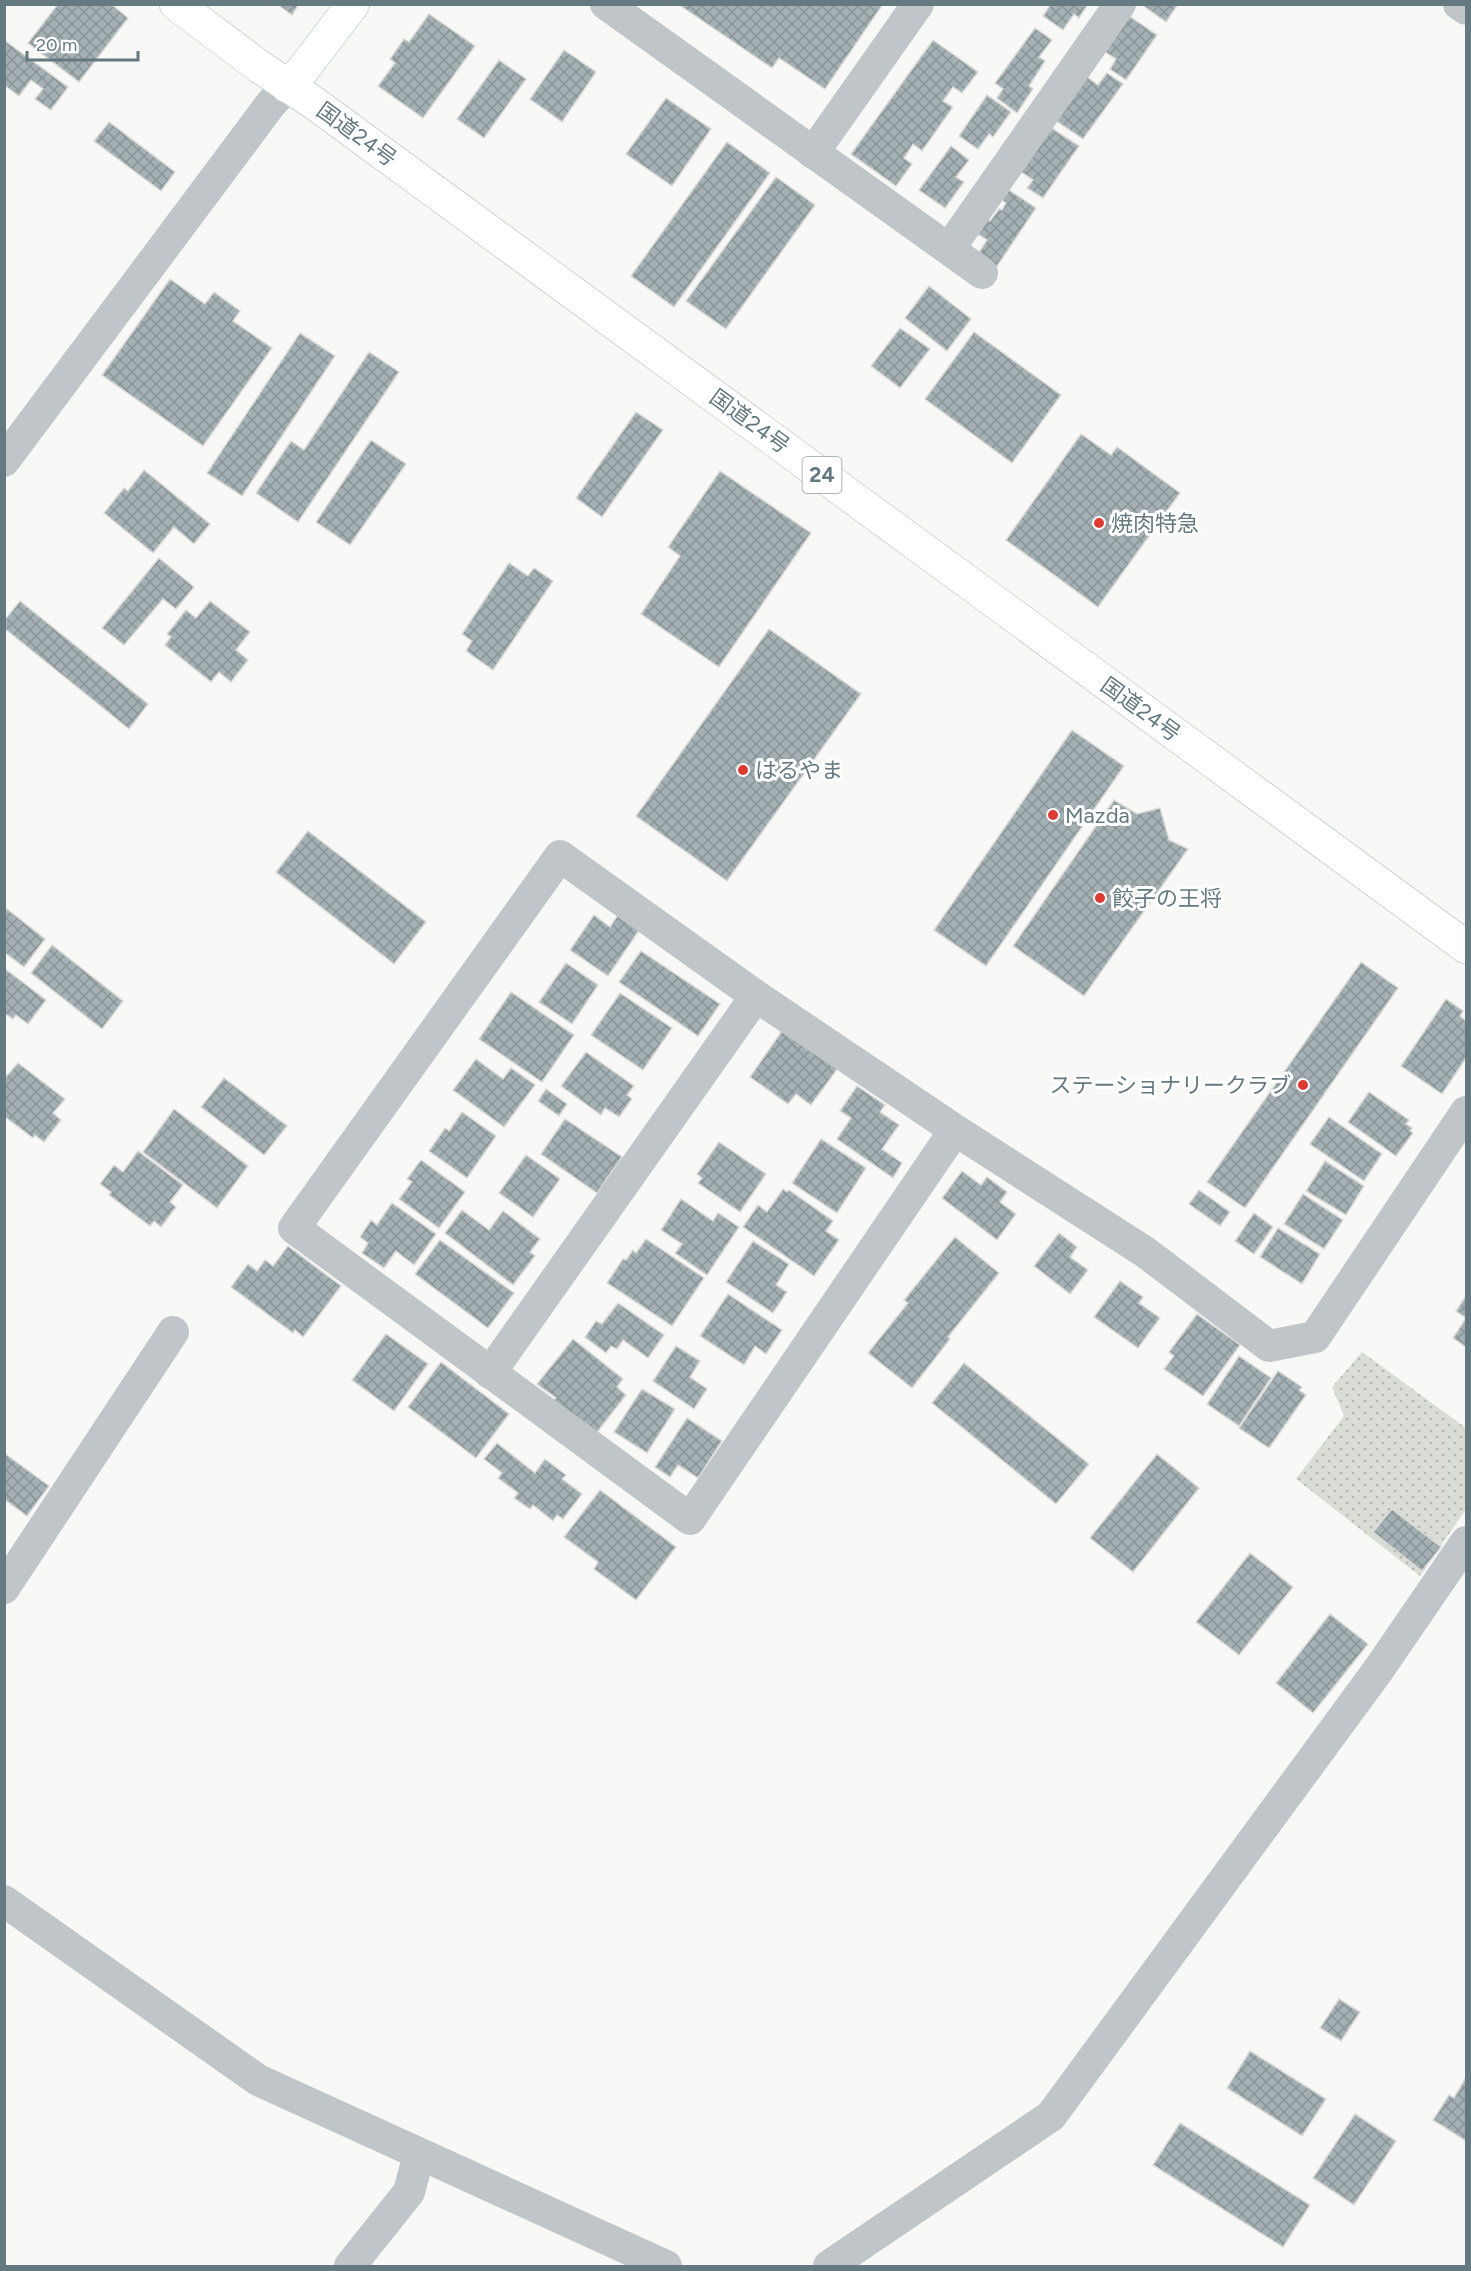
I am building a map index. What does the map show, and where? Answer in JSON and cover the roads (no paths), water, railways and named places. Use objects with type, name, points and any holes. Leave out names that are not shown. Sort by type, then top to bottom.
[{"type":"main road","name":"国道24号","points":[[176,4],[287,86],[352,130],[1467,947]]},
{"type":"main road","points":[[287,86],[302,71],[353,4]]},
{"type":"street","points":[[606,4],[982,273]]},
{"type":"street","points":[[813,153],[918,4]]},
{"type":"street","points":[[949,249],[1120,4]]},
{"type":"street","points":[[1459,4],[1467,9]]},
{"type":"street","points":[[4,460],[270,105],[287,86]]},
{"type":"street","points":[[955,1130],[690,1520],[294,1227],[560,856],[756,996],[955,1130],[1145,1252],[1269,1346],[1316,1336],[1467,1112]]},
{"type":"street","points":[[489,1373],[756,996]]},
{"type":"street","points":[[4,1588],[173,1332]]},
{"type":"street","points":[[829,2266],[1051,2116],[1379,1669],[1467,1542]]},
{"type":"street","points":[[4,1901],[258,2080],[666,2266]]},
{"type":"street","points":[[350,2266],[409,2192],[418,2154]]},
{"type":"place","name":"焼肉特急","points":[[1099,523]]},
{"type":"place","name":"はるやま","points":[[743,770]]},
{"type":"place","name":"Mazda","points":[[1053,815]]},
{"type":"place","name":"餃子の王将","points":[[1100,898]]},
{"type":"place","name":"ステーショナリークラブ","points":[[1303,1085]]}]
